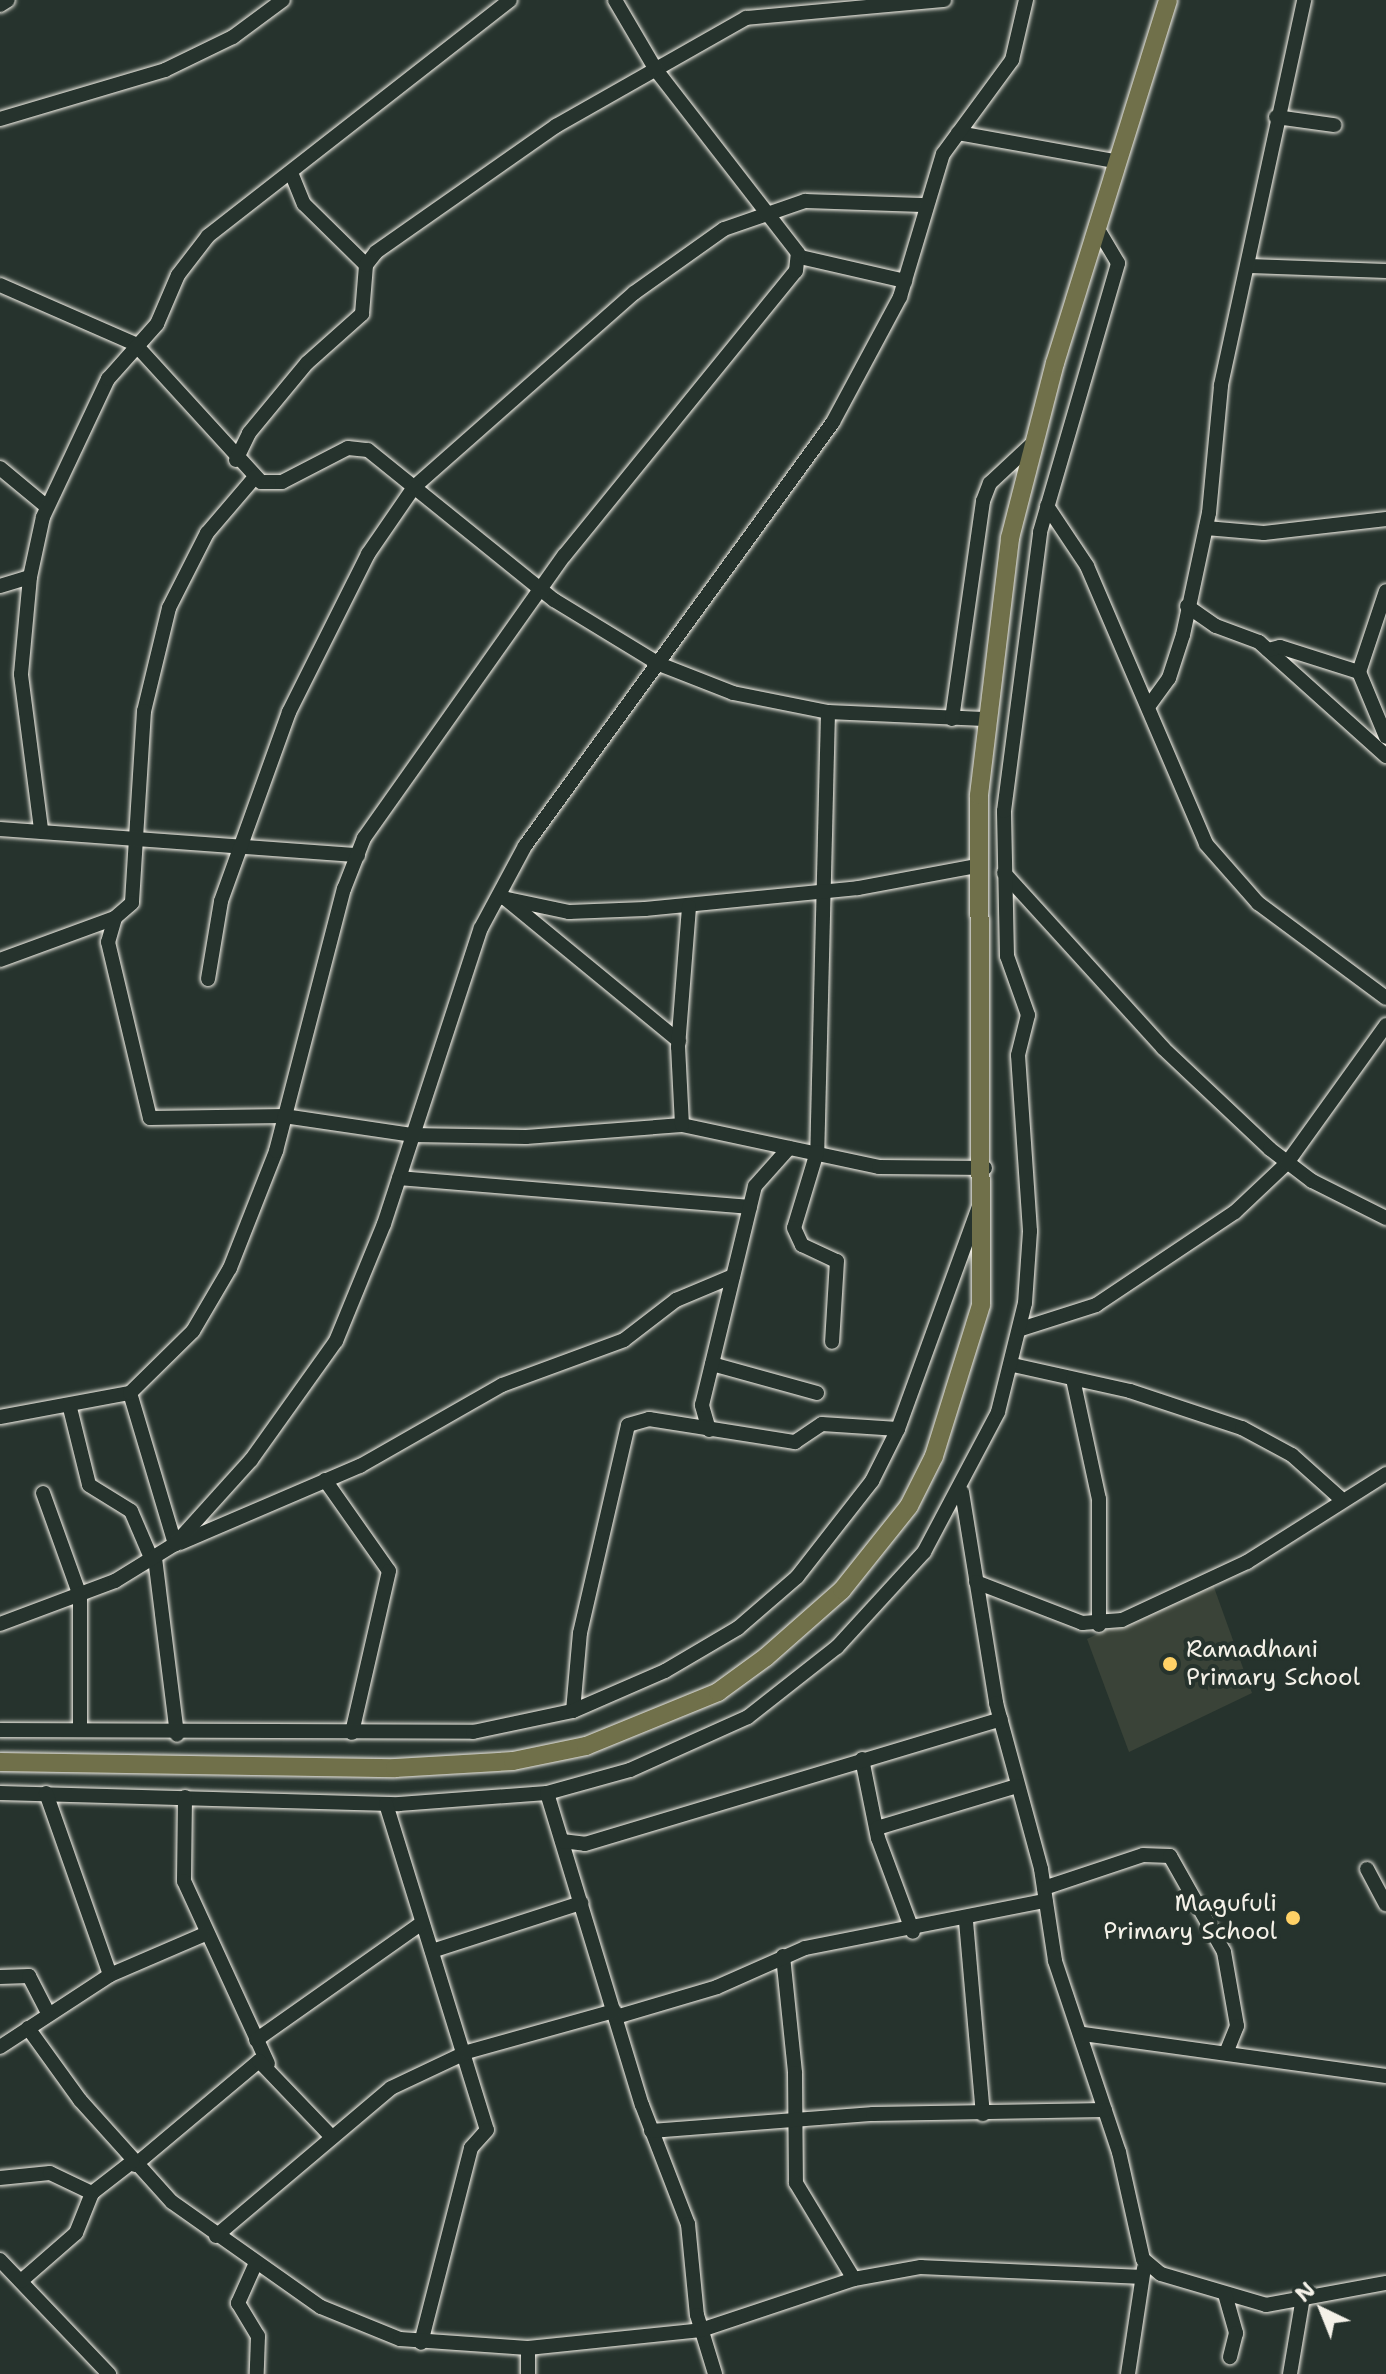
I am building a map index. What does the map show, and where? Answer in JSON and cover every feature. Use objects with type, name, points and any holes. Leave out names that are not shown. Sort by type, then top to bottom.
[{"type":"main road","points":[[0,1762],[395,1768],[513,1761],[586,1746],[718,1692],[842,1590],[909,1506],[934,1456],[981,1305],[985,1168],[977,866],[984,719],[1010,538],[1114,161],[1164,4]]},
{"type":"street","points":[[0,5],[8,0]]},
{"type":"street","points":[[0,119],[165,70],[233,37],[283,0]]},
{"type":"street","points":[[41,829],[21,674],[30,577],[47,507],[108,379],[135,344],[157,324],[178,275],[208,236],[292,175],[385,92],[510,0]]},
{"type":"street","points":[[615,0],[656,70],[800,257],[905,281]]},
{"type":"street","points":[[236,460],[249,433],[307,363],[362,314],[366,265],[556,126],[751,17],[869,3],[944,0]]},
{"type":"street","points":[[174,1545],[251,1460],[336,1341],[399,1178],[448,1013],[525,846],[833,422],[905,281],[922,205],[958,133],[1012,60],[1026,0]]},
{"type":"street","points":[[1148,707],[1169,678],[1206,528],[1221,385],[1250,266],[1276,117],[1304,0]]},
{"type":"street","points":[[1276,117],[1334,125]]},
{"type":"street","points":[[958,133],[1114,161]]},
{"type":"street","points":[[292,175],[304,204],[366,265]]},
{"type":"street","points":[[208,979],[221,901],[299,687],[368,554],[414,487],[634,293],[705,240],[765,210],[848,199],[922,205]]},
{"type":"street","points":[[0,1793],[386,1804],[547,1793],[702,1742],[786,1691],[883,1599],[962,1492],[1013,1365],[1021,1329],[1030,1231],[1018,1055],[1028,1015],[1009,969],[1004,873],[1010,726],[1047,506],[1118,263],[1096,226]]},
{"type":"street","points":[[0,1417],[70,1408],[130,1393],[171,1360],[230,1268],[284,1116],[358,855],[410,765],[540,590],[726,364],[793,277],[800,257]]},
{"type":"street","points":[[1250,266],[1386,271]]},
{"type":"street","points":[[0,285],[135,344],[236,460],[255,477],[274,485],[358,447],[414,487],[540,590],[659,664],[733,693],[828,712],[984,719]]},
{"type":"street","points":[[952,719],[983,501],[990,483],[1034,442]]},
{"type":"street","points":[[0,468],[47,507]]},
{"type":"street","points":[[0,960],[115,918],[132,903],[133,838],[144,711],[169,608],[207,533],[255,477]]},
{"type":"street","points":[[1047,506],[1087,566],[1148,707],[1180,795],[1224,868],[1281,922],[1386,998]]},
{"type":"street","points":[[1206,528],[1264,533],[1386,519]]},
{"type":"street","points":[[0,586],[30,577]]},
{"type":"street","points":[[1386,591],[1359,672],[1386,737]]},
{"type":"street","points":[[1187,606],[1268,650],[1386,756]]},
{"type":"street","points":[[1268,650],[1280,647],[1359,672]]},
{"type":"street","points":[[828,712],[817,1152],[794,1228],[802,1245],[837,1261],[832,1342]]},
{"type":"street","points":[[0,829],[41,829],[358,855]]},
{"type":"street","points":[[502,898],[583,913],[689,906],[824,891],[977,866]]},
{"type":"street","points":[[1004,873],[1163,1048],[1287,1163],[1386,1218]]},
{"type":"street","points":[[502,898],[679,1041]]},
{"type":"street","points":[[682,1125],[679,1041],[689,906]]},
{"type":"street","points":[[115,918],[109,953],[150,1118],[284,1116],[412,1135],[552,1136],[682,1125],[889,1168],[985,1168]]},
{"type":"street","points":[[1021,1329],[1096,1305],[1215,1227],[1287,1163],[1361,1070],[1386,1025]]},
{"type":"street","points":[[709,1430],[702,1405],[750,1207],[759,1177],[789,1148]]},
{"type":"street","points":[[399,1178],[750,1207]]},
{"type":"street","points":[[0,1730],[177,1735],[473,1732],[573,1711],[738,1628],[797,1577],[872,1481],[898,1429],[983,1197]]},
{"type":"street","points":[[0,1624],[80,1596],[154,1559],[174,1545],[325,1480],[502,1385],[624,1340],[676,1300],[733,1276]]},
{"type":"street","points":[[712,1364],[817,1393]]},
{"type":"street","points":[[1013,1365],[1073,1379],[1242,1428],[1292,1455],[1339,1497]]},
{"type":"street","points":[[1073,1379],[1099,1499],[1099,1625]]},
{"type":"street","points":[[130,1393],[174,1545]]},
{"type":"street","points":[[676,1423],[702,1405]]},
{"type":"street","points":[[70,1408],[89,1485],[131,1511],[154,1559],[177,1735]]},
{"type":"street","points":[[573,1711],[580,1633],[623,1431],[636,1421],[676,1423],[795,1442],[822,1424],[898,1429]]},
{"type":"street","points":[[976,1582],[1099,1625],[1169,1602],[1232,1570],[1339,1497],[1381,1476],[1386,1465]]},
{"type":"street","points":[[325,1480],[389,1571],[352,1733]]},
{"type":"street","points":[[962,1492],[1001,1719],[1044,1894],[1055,1961],[1083,2034],[1105,2110],[1144,2269],[1128,2374]]},
{"type":"street","points":[[43,1493],[80,1596],[80,1730]]},
{"type":"street","points":[[562,1841],[585,1844],[1001,1719]]},
{"type":"street","points":[[862,1759],[877,1828],[913,1932]]},
{"type":"street","points":[[877,1828],[1017,1786]]},
{"type":"street","points":[[46,1793],[110,1975]]},
{"type":"street","points":[[547,1793],[651,2131],[688,2224],[701,2330],[715,2374]]},
{"type":"street","points":[[185,1797],[184,1881],[203,1935],[268,2064],[330,2135]]},
{"type":"street","points":[[386,1804],[422,1923],[467,2052],[487,2135],[471,2148],[421,2343]]},
{"type":"street","points":[[216,2236],[330,2135],[391,2088],[467,2052],[717,1987],[783,1956],[966,1921],[1143,1855],[1170,1856],[1224,1952],[1237,2026],[1226,2053]]},
{"type":"street","points":[[1367,1869],[1386,1904]]},
{"type":"street","points":[[432,1951],[581,1903]]},
{"type":"street","points":[[966,1921],[983,2114]]},
{"type":"street","points":[[256,2040],[422,1923]]},
{"type":"street","points":[[0,2047],[110,1975],[203,1935]]},
{"type":"street","points":[[783,1956],[798,2121],[801,2198],[854,2279]]},
{"type":"street","points":[[0,1977],[29,1976],[48,2013]]},
{"type":"street","points":[[28,2028],[133,2163],[216,2236],[255,2265],[354,2324],[421,2343],[528,2348],[701,2330],[854,2279],[921,2267],[1144,2269],[1266,2305],[1302,2303],[1386,2283]]},
{"type":"street","points":[[1083,2034],[1386,2076]]},
{"type":"street","points":[[21,2281],[76,2233],[92,2193],[133,2163],[249,2065],[268,2064]]},
{"type":"street","points":[[651,2131],[798,2121],[1105,2110]]},
{"type":"street","points":[[0,2178],[50,2173],[92,2193]]},
{"type":"street","points":[[0,2260],[109,2374]]},
{"type":"street","points":[[255,2265],[238,2303],[258,2336],[257,2374]]},
{"type":"street","points":[[1225,2294],[1236,2333],[1230,2357]]},
{"type":"street","points":[[1290,2374],[1302,2303]]},
{"type":"street","points":[[528,2348],[528,2374]]},
{"type":"shaded area","points":[[1211,1579],[1252,1693],[1129,1752],[1087,1639]]},
{"type":"place","name":"Ramadhani Primary School","points":[[1170,1664]]},
{"type":"place","name":"Magufuli Primary School","points":[[1293,1918]]}]
